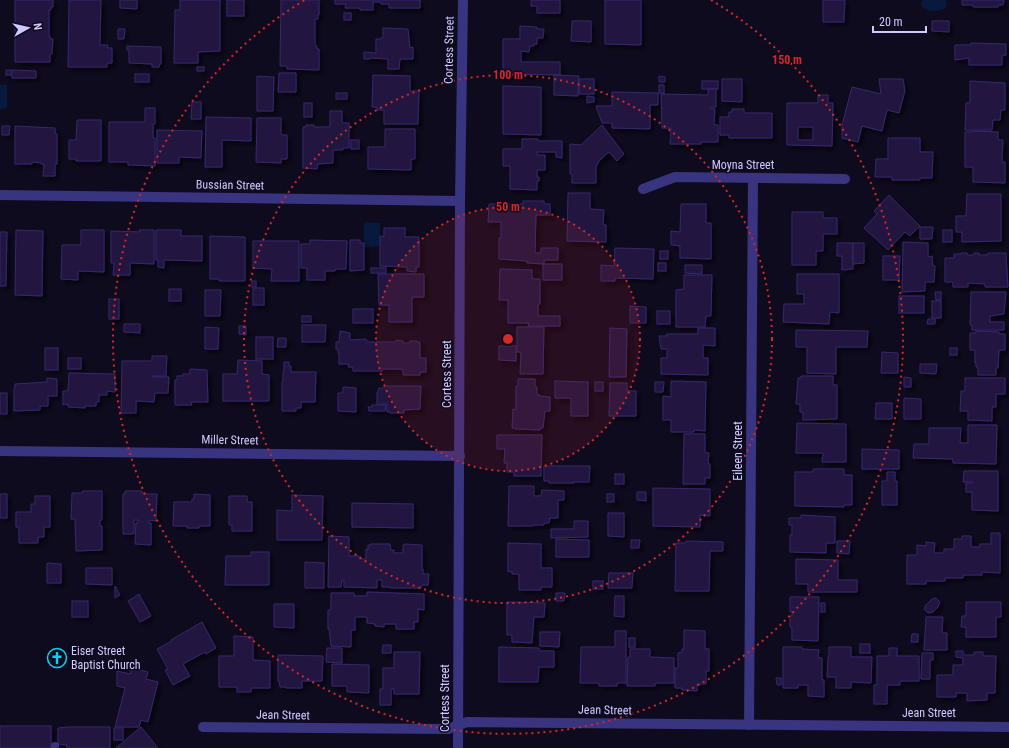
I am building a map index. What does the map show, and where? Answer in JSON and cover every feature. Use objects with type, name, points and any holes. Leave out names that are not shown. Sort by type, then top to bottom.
[{"type":"street","name":"Cortess Street","points":[[458,748],[460,200],[463,0]]},
{"type":"street","name":"Moyna Street","points":[[643,188],[675,177],[845,179]]},
{"type":"street","name":"Eileen Street","points":[[749,725],[753,178]]},
{"type":"street","name":"Bussian Street","points":[[0,195],[460,200]]},
{"type":"street","name":"Miller Street","points":[[0,451],[460,456]]},
{"type":"street","name":"Jean Street","points":[[203,727],[448,729],[467,722],[1009,727]]},
{"type":"water","points":[[922,0],[946,0],[947,6],[941,10],[930,11],[923,8],[921,5]]},
{"type":"water","points":[[0,84],[7,85],[7,108],[0,109]]},
{"type":"water","points":[[366,222],[380,223],[380,246],[364,247],[364,224]]},
{"type":"building","points":[[15,0],[53,0],[53,7],[49,10],[49,36],[50,39],[53,39],[50,62],[15,62]]},
{"type":"building","points":[[69,0],[101,0],[100,45],[108,45],[107,48],[112,48],[112,63],[107,63],[107,67],[68,67]]},
{"type":"building","points":[[120,0],[137,0],[137,9],[120,8]]},
{"type":"building","points":[[180,0],[220,0],[220,51],[198,52],[198,63],[174,63],[175,10],[180,10]]},
{"type":"building","points":[[227,0],[244,0],[244,16],[227,16]]},
{"type":"building","points":[[281,0],[319,0],[319,15],[318,19],[315,19],[315,46],[319,49],[319,70],[287,69],[287,66],[280,66]]},
{"type":"building","points":[[335,0],[420,0],[420,8],[389,8],[389,4],[373,2],[373,10],[360,10],[360,8],[345,8],[346,4],[335,4]]},
{"type":"building","points":[[531,0],[560,0],[560,13],[537,13],[537,6],[531,6]]},
{"type":"building","points":[[605,0],[641,0],[641,45],[605,44]]},
{"type":"building","points":[[823,0],[845,0],[844,22],[823,22]]},
{"type":"building","points":[[962,0],[1004,0],[1003,5],[998,5],[998,7],[973,7],[973,5],[962,5]]},
{"type":"building","points":[[344,13],[351,13],[351,20],[344,20]]},
{"type":"building","points":[[572,21],[591,21],[591,42],[571,41]]},
{"type":"building","points":[[932,21],[949,21],[949,32],[932,31]]},
{"type":"building","points":[[520,26],[544,29],[543,38],[537,38],[537,44],[530,46],[529,52],[521,51],[521,62],[560,62],[560,75],[503,74],[503,39],[520,39]]},
{"type":"building","points":[[383,28],[408,29],[410,48],[413,47],[413,59],[400,59],[399,69],[388,69],[388,59],[364,59],[364,52],[376,53],[376,39],[381,39],[383,37]]},
{"type":"building","points":[[118,29],[125,29],[124,39],[118,39]]},
{"type":"building","points":[[971,43],[1006,44],[1006,55],[1002,56],[1002,65],[969,65],[969,58],[955,60],[955,45],[971,45]]},
{"type":"building","points":[[127,46],[161,47],[161,64],[159,67],[152,67],[152,64],[129,63],[129,50],[127,50]]},
{"type":"building","points":[[197,67],[204,67],[204,71],[197,71]]},
{"type":"building","points":[[6,70],[11,70],[11,75],[6,75]]},
{"type":"building","points":[[12,70],[36,71],[36,78],[12,78]]},
{"type":"building","points":[[279,73],[296,73],[296,92],[278,92]]},
{"type":"building","points":[[135,74],[149,74],[149,82],[135,82]]},
{"type":"building","points":[[373,75],[410,76],[410,91],[419,91],[418,124],[384,124],[384,110],[377,110],[377,107],[372,107]]},
{"type":"building","points":[[554,75],[579,76],[578,96],[554,95]]},
{"type":"building","points":[[257,76],[274,77],[273,111],[257,111]]},
{"type":"building","points":[[659,76],[665,77],[665,82],[659,82]]},
{"type":"building","points":[[579,79],[594,79],[594,94],[579,94]]},
{"type":"building","points":[[722,79],[742,79],[742,102],[722,101]]},
{"type":"building","points":[[879,79],[903,79],[905,91],[899,113],[887,110],[882,131],[862,126],[858,142],[842,138],[842,125],[852,87],[881,94]]},
{"type":"building","points":[[702,81],[718,81],[718,89],[702,89]]},
{"type":"building","points":[[970,81],[1005,83],[1005,110],[1001,110],[1000,120],[993,120],[992,130],[965,130],[966,103],[970,103]]},
{"type":"building","points":[[659,85],[664,85],[664,93],[659,93]]},
{"type":"building","points":[[503,86],[541,87],[541,135],[503,134]]},
{"type":"building","points":[[708,89],[716,89],[716,107],[710,107],[710,109],[715,109],[714,125],[718,125],[718,142],[701,142],[701,144],[670,144],[671,128],[662,128],[661,94],[708,95]]},
{"type":"building","points":[[612,92],[658,93],[658,105],[650,105],[650,129],[612,128],[612,123],[602,123],[596,106],[612,106]]},
{"type":"building","points":[[336,93],[347,93],[347,99],[336,99]]},
{"type":"building","points":[[818,95],[828,95],[828,103],[833,103],[832,146],[787,145],[787,103],[818,103]],"holes":[[[798,127],[813,127],[813,140],[798,140]]]},
{"type":"building","points":[[587,96],[594,97],[594,102],[587,103]]},
{"type":"building","points":[[192,102],[201,102],[201,119],[191,119]]},
{"type":"building","points":[[304,103],[312,103],[312,117],[304,117]]},
{"type":"building","points":[[145,108],[155,108],[153,138],[155,138],[155,166],[128,165],[128,162],[109,162],[109,122],[145,122]]},
{"type":"building","points":[[732,109],[744,109],[744,113],[772,113],[772,138],[729,138],[729,135],[720,135],[720,117],[729,117],[729,112],[732,112]]},
{"type":"building","points":[[330,111],[342,111],[342,123],[349,123],[349,148],[343,148],[343,150],[333,150],[333,163],[318,164],[317,169],[303,168],[303,127],[306,127],[306,125],[314,125],[314,127],[330,127]]},
{"type":"building","points":[[206,117],[251,118],[251,141],[222,140],[222,167],[205,167]]},
{"type":"building","points":[[257,118],[281,118],[281,135],[287,135],[287,159],[281,159],[281,163],[256,162]]},
{"type":"building","points":[[77,120],[101,120],[101,161],[76,161],[76,159],[69,159],[69,140],[76,140]]},
{"type":"building","points":[[602,125],[624,154],[617,161],[609,152],[599,161],[596,167],[596,183],[572,183],[572,174],[570,174],[570,144],[581,145]]},
{"type":"building","points":[[2,126],[10,126],[9,135],[2,135]]},
{"type":"building","points":[[15,126],[55,128],[55,134],[57,134],[57,164],[55,164],[55,176],[43,176],[44,164],[41,163],[32,162],[32,164],[15,164]]},
{"type":"building","points":[[385,129],[415,129],[415,159],[411,159],[411,170],[368,169],[368,147],[385,147]]},
{"type":"building","points":[[157,130],[202,131],[201,158],[179,157],[179,163],[157,163]]},
{"type":"building","points":[[965,132],[998,132],[998,140],[1003,140],[1002,162],[1005,162],[1005,183],[973,182],[973,167],[965,167]]},
{"type":"building","points":[[888,138],[920,138],[920,152],[933,152],[932,178],[920,178],[920,180],[892,180],[892,177],[875,177],[876,159],[888,159]]},
{"type":"building","points":[[522,139],[562,141],[562,158],[556,157],[556,152],[537,152],[537,155],[545,155],[545,170],[537,170],[537,177],[539,177],[539,181],[537,181],[537,190],[510,189],[510,166],[503,166],[503,149],[522,149]]},
{"type":"building","points":[[351,140],[359,140],[359,149],[351,149]]},
{"type":"building","points":[[568,193],[590,193],[590,209],[604,210],[603,225],[606,225],[606,242],[567,241]]},
{"type":"building","points":[[967,194],[1001,194],[1001,241],[962,242],[962,232],[956,232],[956,216],[966,216]]},
{"type":"building","points":[[889,195],[920,226],[910,236],[905,232],[888,250],[864,228],[877,214],[874,211]]},
{"type":"building","points":[[523,201],[544,201],[544,204],[550,204],[550,215],[536,215],[535,253],[541,253],[541,248],[558,248],[558,260],[544,260],[544,264],[499,259],[501,222],[488,222],[489,204],[523,204]]},
{"type":"building","points":[[681,204],[706,204],[706,223],[711,223],[711,259],[680,258],[680,246],[671,245],[671,231],[680,232]]},
{"type":"building","points":[[792,212],[823,212],[823,218],[837,218],[837,234],[823,234],[823,251],[816,251],[816,265],[792,265]]},
{"type":"building","points":[[920,227],[933,227],[932,239],[920,239]]},
{"type":"building","points":[[384,228],[405,228],[405,237],[419,237],[419,267],[416,267],[416,272],[407,271],[407,267],[380,266],[380,236],[384,237]]},
{"type":"building","points":[[16,230],[43,231],[42,296],[15,295]]},
{"type":"building","points":[[81,230],[104,230],[104,272],[78,271],[78,280],[61,279],[62,245],[81,245]]},
{"type":"building","points":[[139,230],[154,230],[154,264],[130,263],[130,275],[113,275],[114,263],[111,263],[111,231],[140,232]]},
{"type":"building","points":[[156,230],[181,230],[181,236],[202,236],[202,261],[164,260],[164,268],[158,267],[158,260],[156,260]]},
{"type":"building","points":[[943,230],[952,230],[952,242],[943,242]]},
{"type":"building","points":[[0,232],[7,232],[6,286],[0,286]]},
{"type":"building","points":[[210,236],[245,237],[245,281],[219,281],[219,279],[210,279]]},
{"type":"building","points":[[310,240],[347,241],[346,269],[325,271],[325,280],[307,280],[307,268],[301,268],[301,244],[310,244]]},
{"type":"building","points":[[350,240],[360,240],[360,243],[364,243],[364,270],[350,271]]},
{"type":"building","points":[[253,241],[299,241],[299,281],[271,281],[272,269],[253,268]]},
{"type":"building","points":[[903,242],[928,243],[928,257],[932,256],[933,266],[935,266],[934,282],[925,282],[925,291],[902,292]]},
{"type":"building","points":[[837,243],[853,243],[853,269],[842,270],[842,256],[837,256]]},
{"type":"building","points":[[853,243],[864,243],[864,263],[853,264]]},
{"type":"building","points":[[615,248],[654,249],[653,279],[615,278],[615,281],[601,281],[601,265],[614,266]]},
{"type":"building","points":[[660,251],[668,251],[668,259],[660,259]]},
{"type":"building","points":[[967,253],[967,255],[979,253],[979,255],[988,255],[988,253],[1006,253],[1008,287],[985,287],[985,284],[968,283],[968,287],[953,287],[953,282],[945,282],[945,258],[954,258],[954,254]]},
{"type":"building","points":[[883,256],[900,256],[899,280],[883,280]]},
{"type":"building","points":[[658,263],[666,263],[666,271],[658,271]]},
{"type":"building","points":[[543,264],[562,264],[562,280],[543,280]]},
{"type":"building","points":[[685,265],[702,265],[702,274],[685,273]]},
{"type":"building","points":[[371,268],[386,268],[386,273],[371,273]]},
{"type":"building","points":[[500,269],[532,270],[532,279],[540,279],[540,304],[538,304],[538,316],[560,316],[560,326],[528,326],[529,323],[508,323],[508,300],[499,300]]},
{"type":"building","points":[[378,274],[424,274],[424,297],[412,297],[412,322],[389,322],[389,305],[379,305]]},
{"type":"building","points":[[797,274],[839,274],[839,313],[830,312],[829,324],[783,322],[784,304],[804,304],[804,294],[797,294]]},
{"type":"building","points":[[684,275],[712,275],[711,316],[706,316],[705,327],[676,327],[676,290],[684,289]]},
{"type":"building","points":[[252,281],[256,281],[256,287],[252,287]]},
{"type":"building","points":[[253,288],[264,288],[264,305],[253,305]]},
{"type":"building","points":[[169,289],[181,289],[181,301],[169,301]]},
{"type":"building","points":[[205,290],[221,290],[220,316],[205,316]]},
{"type":"building","points":[[935,292],[941,292],[941,300],[936,300]]},
{"type":"building","points":[[971,292],[1006,292],[1004,314],[990,316],[990,322],[1004,322],[1004,330],[972,330],[972,325],[970,325]]},
{"type":"building","points":[[899,296],[924,296],[924,313],[899,313]]},
{"type":"building","points":[[109,299],[119,299],[119,319],[109,319]]},
{"type":"building","points":[[932,301],[941,301],[941,318],[932,318]]},
{"type":"building","points":[[630,306],[646,307],[646,323],[630,323]]},
{"type":"building","points":[[353,309],[373,309],[373,323],[353,323]]},
{"type":"building","points":[[657,311],[670,311],[670,324],[657,324]]},
{"type":"building","points":[[302,316],[311,316],[311,322],[302,322]]},
{"type":"building","points":[[928,319],[935,319],[935,324],[927,324]]},
{"type":"building","points":[[124,324],[140,324],[140,333],[124,332]]},
{"type":"building","points":[[302,325],[326,325],[325,342],[302,342]]},
{"type":"building","points":[[239,326],[246,326],[246,335],[239,334]]},
{"type":"building","points":[[205,327],[219,328],[218,349],[205,349]]},
{"type":"building","points":[[517,327],[544,327],[543,374],[520,374],[521,352],[517,352]]},
{"type":"building","points":[[610,328],[627,329],[626,377],[609,377]]},
{"type":"building","points":[[698,328],[715,328],[715,346],[703,345],[703,358],[708,358],[708,375],[661,374],[661,358],[667,358],[667,349],[661,349],[659,336],[667,336],[667,334],[698,334]]},
{"type":"building","points":[[796,330],[868,331],[867,347],[836,347],[836,374],[807,373],[807,347],[796,347]]},
{"type":"building","points":[[340,331],[350,333],[350,340],[366,339],[368,342],[396,342],[396,340],[403,341],[403,343],[410,343],[410,341],[420,342],[420,358],[426,358],[426,372],[420,372],[420,375],[403,375],[403,369],[353,371],[353,367],[348,367],[349,364],[339,364],[339,353],[338,349],[336,349],[336,342],[339,342]]},
{"type":"building","points":[[976,331],[999,332],[999,334],[1005,334],[1005,350],[999,350],[996,375],[978,375],[978,368],[976,367],[975,363],[975,350],[970,350],[970,333],[976,333]]},
{"type":"building","points":[[256,337],[273,337],[273,359],[256,359]]},
{"type":"building","points":[[278,338],[286,338],[286,347],[277,347]]},
{"type":"building","points":[[499,346],[516,346],[516,361],[499,360]]},
{"type":"building","points":[[45,348],[58,348],[58,370],[45,370]]},
{"type":"building","points":[[950,348],[957,348],[957,355],[950,355]]},
{"type":"building","points":[[882,352],[898,353],[898,373],[881,373]]},
{"type":"building","points":[[152,356],[167,356],[166,376],[153,377],[169,377],[168,393],[155,393],[154,402],[136,401],[136,413],[121,413],[122,361],[152,361]]},
{"type":"building","points":[[68,358],[81,358],[81,369],[68,369]]},
{"type":"building","points":[[238,360],[262,361],[262,374],[269,375],[269,401],[223,401],[223,374],[237,374]]},
{"type":"building","points":[[284,362],[289,362],[291,372],[316,372],[315,402],[301,402],[301,408],[296,408],[296,411],[282,411]]},
{"type":"building","points":[[920,364],[937,364],[936,374],[920,373]]},
{"type":"building","points":[[190,369],[207,370],[208,402],[191,402],[192,405],[175,405],[175,380],[177,380],[177,376],[190,374]]},
{"type":"building","points":[[69,373],[115,374],[115,392],[107,391],[107,395],[99,395],[99,402],[96,402],[96,406],[85,406],[85,408],[68,407],[68,404],[63,405],[63,391],[68,391]]},
{"type":"building","points":[[801,376],[833,376],[833,385],[837,385],[837,419],[803,420],[803,412],[800,412],[800,404],[796,404],[798,378],[801,378]]},
{"type":"building","points":[[904,377],[911,378],[911,387],[904,387]]},
{"type":"building","points":[[47,378],[57,379],[57,396],[48,396],[48,406],[40,406],[40,410],[14,411],[15,384],[47,382]]},
{"type":"building","points":[[965,378],[1005,378],[1005,394],[996,394],[996,407],[992,407],[992,421],[968,420],[968,411],[960,411],[961,391],[965,391]]},
{"type":"building","points":[[518,379],[535,379],[537,395],[550,397],[550,411],[545,411],[543,428],[540,428],[540,430],[512,428],[513,409],[516,410],[516,386],[518,386]]},
{"type":"building","points":[[555,381],[588,382],[588,416],[571,416],[571,398],[555,398]]},
{"type":"building","points":[[671,381],[706,382],[705,431],[694,430],[694,432],[671,432],[671,420],[663,420],[663,396],[671,397]]},
{"type":"building","points":[[595,382],[603,382],[603,391],[595,391]]},
{"type":"building","points":[[655,382],[664,382],[663,392],[655,392]]},
{"type":"building","points":[[610,383],[627,383],[627,391],[636,391],[636,416],[609,416]]},
{"type":"building","points":[[385,386],[421,386],[420,409],[404,410],[404,413],[387,412],[387,404],[377,404],[377,393],[379,388],[385,388]]},
{"type":"building","points":[[343,387],[356,388],[356,412],[338,411],[338,393],[343,393]]},
{"type":"building","points":[[0,393],[7,393],[7,414],[0,414]]},
{"type":"building","points":[[904,398],[921,399],[921,419],[904,419]]},
{"type":"building","points":[[876,403],[892,403],[892,419],[875,419]]},
{"type":"building","points":[[372,405],[386,405],[385,411],[369,411],[368,407],[372,407]]},
{"type":"building","points":[[797,423],[846,424],[846,462],[822,462],[823,453],[796,453]]},
{"type":"building","points":[[968,425],[997,425],[996,464],[953,463],[953,459],[913,458],[914,444],[929,444],[929,428],[961,428],[960,443],[968,443]]},
{"type":"building","points":[[684,434],[705,434],[705,453],[709,453],[708,464],[710,464],[710,478],[705,478],[705,484],[683,484]]},
{"type":"building","points":[[497,435],[542,435],[541,476],[514,476],[514,472],[507,472],[507,463],[504,463],[505,449],[497,449]]},
{"type":"building","points":[[862,449],[899,450],[899,469],[862,469]]},
{"type":"building","points":[[544,466],[590,466],[589,482],[549,483],[549,481],[544,481]]},
{"type":"building","points":[[813,469],[844,469],[844,475],[852,475],[852,505],[844,505],[844,507],[795,506],[795,472],[813,472]]},
{"type":"building","points":[[964,471],[998,471],[998,511],[972,510],[972,492],[966,492],[966,483],[973,482],[963,482]]},
{"type":"building","points":[[887,472],[895,472],[895,481],[897,481],[897,505],[882,505],[882,481],[887,481]]},
{"type":"building","points":[[615,474],[624,474],[624,484],[615,484]]},
{"type":"building","points":[[509,486],[534,486],[534,496],[541,496],[542,490],[564,491],[564,500],[558,500],[558,518],[550,518],[549,523],[544,523],[544,525],[508,526]]},
{"type":"building","points":[[653,488],[710,489],[710,516],[700,515],[700,527],[653,526]]},
{"type":"building","points":[[83,491],[102,491],[102,520],[100,520],[100,526],[102,526],[102,550],[76,551],[75,519],[71,519],[72,493],[82,493]]},
{"type":"building","points":[[125,491],[142,491],[142,494],[157,494],[156,521],[149,520],[149,523],[151,523],[151,545],[135,544],[136,523],[138,523],[138,520],[134,520],[134,534],[123,534],[123,494],[125,494]]},
{"type":"building","points":[[637,492],[646,492],[646,501],[637,500]]},
{"type":"building","points":[[0,494],[7,494],[7,518],[0,518]]},
{"type":"building","points":[[194,494],[210,495],[210,526],[187,528],[187,526],[173,526],[174,502],[192,502],[192,499],[194,499]]},
{"type":"building","points":[[607,494],[614,494],[614,502],[607,502]]},
{"type":"building","points":[[292,495],[323,496],[322,540],[277,540],[277,510],[292,511]]},
{"type":"building","points":[[35,496],[50,496],[50,527],[44,527],[44,537],[38,537],[38,543],[19,543],[19,527],[16,527],[16,512],[31,512],[31,504],[35,504]]},
{"type":"building","points":[[229,496],[247,496],[247,502],[252,502],[252,531],[232,531],[232,525],[229,525]]},
{"type":"building","points":[[352,503],[413,504],[413,528],[352,527]]},
{"type":"building","points":[[608,513],[624,513],[624,537],[608,536]]},
{"type":"building","points":[[801,515],[835,517],[835,543],[826,543],[826,553],[790,552],[790,535],[792,535],[792,525],[789,525],[789,518],[801,518]]},
{"type":"building","points":[[574,521],[588,521],[588,537],[551,538],[551,529],[574,529]]},
{"type":"building","points":[[991,533],[1000,533],[1000,573],[982,572],[982,575],[963,575],[963,578],[945,578],[945,581],[926,581],[926,584],[907,584],[907,555],[917,555],[917,545],[926,546],[926,542],[935,543],[934,553],[944,553],[944,549],[954,549],[954,539],[962,539],[962,536],[971,536],[971,547],[980,547],[980,544],[991,544]]},
{"type":"building","points":[[329,536],[349,537],[349,556],[359,556],[359,559],[366,559],[366,549],[368,550],[368,545],[371,544],[390,544],[391,550],[394,550],[394,553],[403,553],[403,545],[405,544],[422,545],[422,569],[423,574],[429,574],[428,585],[422,585],[421,588],[390,588],[382,587],[382,580],[377,580],[377,588],[344,587],[344,580],[342,580],[341,587],[328,587]]},
{"type":"building","points":[[556,539],[589,540],[589,557],[556,557]]},
{"type":"building","points":[[631,540],[640,540],[639,548],[631,548]]},
{"type":"building","points":[[686,541],[723,542],[723,551],[710,551],[709,591],[675,591],[676,543],[686,543]]},
{"type":"building","points":[[837,541],[850,541],[849,554],[837,553]]},
{"type":"building","points":[[508,543],[541,544],[541,568],[552,568],[552,587],[541,587],[541,590],[519,590],[519,574],[512,574],[512,571],[508,572]]},
{"type":"building","points":[[251,552],[269,552],[269,585],[225,585],[226,556],[251,556]]},
{"type":"building","points":[[796,559],[838,560],[838,580],[857,580],[857,592],[808,592],[808,584],[796,584]]},
{"type":"building","points":[[305,562],[324,563],[324,588],[305,588]]},
{"type":"building","points":[[47,563],[61,564],[61,583],[47,583]]},
{"type":"building","points":[[86,568],[112,568],[112,585],[86,584]]},
{"type":"building","points":[[609,573],[633,573],[632,588],[608,588]]},
{"type":"building","points":[[593,581],[603,581],[603,589],[593,589]]},
{"type":"building","points":[[115,586],[120,595],[115,598]]},
{"type":"building","points":[[367,592],[424,594],[424,610],[418,609],[418,622],[414,622],[414,629],[396,629],[396,624],[384,624],[384,627],[375,626],[375,624],[367,623],[367,617],[355,617],[355,630],[351,630],[351,647],[331,646],[328,629],[328,610],[331,610],[331,593],[354,593],[354,596],[367,596]]},
{"type":"building","points":[[556,593],[565,593],[564,601],[556,601]]},
{"type":"building","points":[[139,594],[151,616],[140,622],[128,601]]},
{"type":"building","points":[[615,596],[624,596],[624,617],[614,616]]},
{"type":"building","points":[[790,597],[819,597],[818,641],[792,640],[792,627],[790,627],[790,616],[792,616],[792,611],[790,612]]},
{"type":"building","points":[[936,598],[940,602],[938,607],[933,612],[928,613],[924,609],[926,605],[932,599]]},
{"type":"building","points":[[72,601],[88,601],[88,617],[72,617]]},
{"type":"building","points":[[507,602],[545,603],[544,617],[534,617],[532,643],[512,642],[512,635],[507,635]]},
{"type":"building","points":[[966,602],[1001,602],[1001,617],[996,617],[996,637],[966,637],[966,627],[961,627],[962,616],[966,616]]},
{"type":"building","points":[[821,603],[825,603],[825,612],[821,612]]},
{"type":"building","points":[[274,604],[294,604],[294,628],[274,627]]},
{"type":"building","points":[[926,617],[943,617],[942,633],[947,633],[947,650],[924,650]]},
{"type":"building","points":[[202,622],[216,648],[183,664],[190,676],[173,685],[165,670],[168,669],[157,649]]},
{"type":"building","points":[[684,630],[705,631],[705,649],[709,649],[709,671],[706,671],[706,684],[697,684],[697,691],[675,688],[675,668],[678,668],[678,653],[682,652],[682,649],[684,649]]},
{"type":"building","points":[[615,631],[626,631],[626,683],[617,683],[617,686],[599,686],[599,683],[580,683],[581,647],[615,647]]},
{"type":"building","points":[[540,632],[560,632],[559,647],[540,646]]},
{"type":"building","points":[[912,634],[918,634],[918,642],[911,642]]},
{"type":"building","points":[[234,636],[253,637],[253,660],[270,661],[270,688],[251,688],[251,692],[237,692],[237,687],[219,687],[219,656],[234,656]]},
{"type":"building","points":[[629,638],[635,638],[635,647],[629,647]]},
{"type":"building","points":[[860,644],[870,644],[870,653],[860,653]]},
{"type":"building","points":[[383,645],[391,645],[391,653],[382,653]]},
{"type":"building","points":[[499,647],[539,648],[539,651],[554,651],[554,667],[539,667],[538,682],[499,682]]},
{"type":"building","points":[[783,647],[802,647],[802,649],[819,650],[818,657],[822,658],[824,697],[808,696],[808,685],[798,685],[798,688],[783,688]]},
{"type":"building","points":[[829,647],[851,647],[851,657],[872,657],[871,683],[851,682],[851,688],[836,688],[836,677],[827,677]]},
{"type":"building","points":[[327,648],[342,648],[342,663],[326,662]]},
{"type":"building","points":[[889,648],[897,648],[897,656],[919,656],[919,681],[900,681],[900,685],[887,685],[887,704],[874,704],[874,685],[877,685],[877,656],[889,656]]},
{"type":"building","points":[[630,649],[650,649],[650,657],[674,658],[674,683],[655,683],[655,686],[627,686],[628,657],[630,657]]},
{"type":"building","points":[[956,651],[963,651],[963,655],[974,655],[974,652],[983,652],[983,656],[996,656],[995,693],[987,693],[987,700],[967,701],[967,693],[956,693],[956,697],[937,697],[937,675],[953,675],[953,665],[963,665],[963,658],[956,657]]},
{"type":"building","points":[[394,652],[420,652],[419,694],[394,694],[394,689],[391,689],[391,705],[380,705],[380,689],[383,689],[383,668],[394,668]]},
{"type":"building","points":[[922,653],[933,653],[933,660],[930,660],[930,679],[921,679]]},
{"type":"building","points":[[278,655],[323,656],[322,681],[302,681],[302,688],[280,687],[278,681]]},
{"type":"building","points":[[332,664],[369,665],[369,693],[347,692],[347,686],[332,686]]},
{"type":"building","points":[[132,668],[148,672],[146,679],[158,682],[148,722],[141,720],[139,727],[115,727],[125,688],[117,686],[117,671],[130,674]]},
{"type":"building","points":[[776,678],[781,678],[781,685],[777,685]]},
{"type":"building","points":[[0,726],[51,726],[51,748],[0,748]]},
{"type":"building","points":[[110,727],[110,748],[67,748],[67,745],[58,744],[58,728]]},
{"type":"building","points":[[141,727],[158,748],[116,748]]},
{"type":"building","points":[[114,728],[123,728],[123,740],[114,740]]},
{"type":"place","name":"Eiser Street Baptist Church","points":[[57,658]]}]
